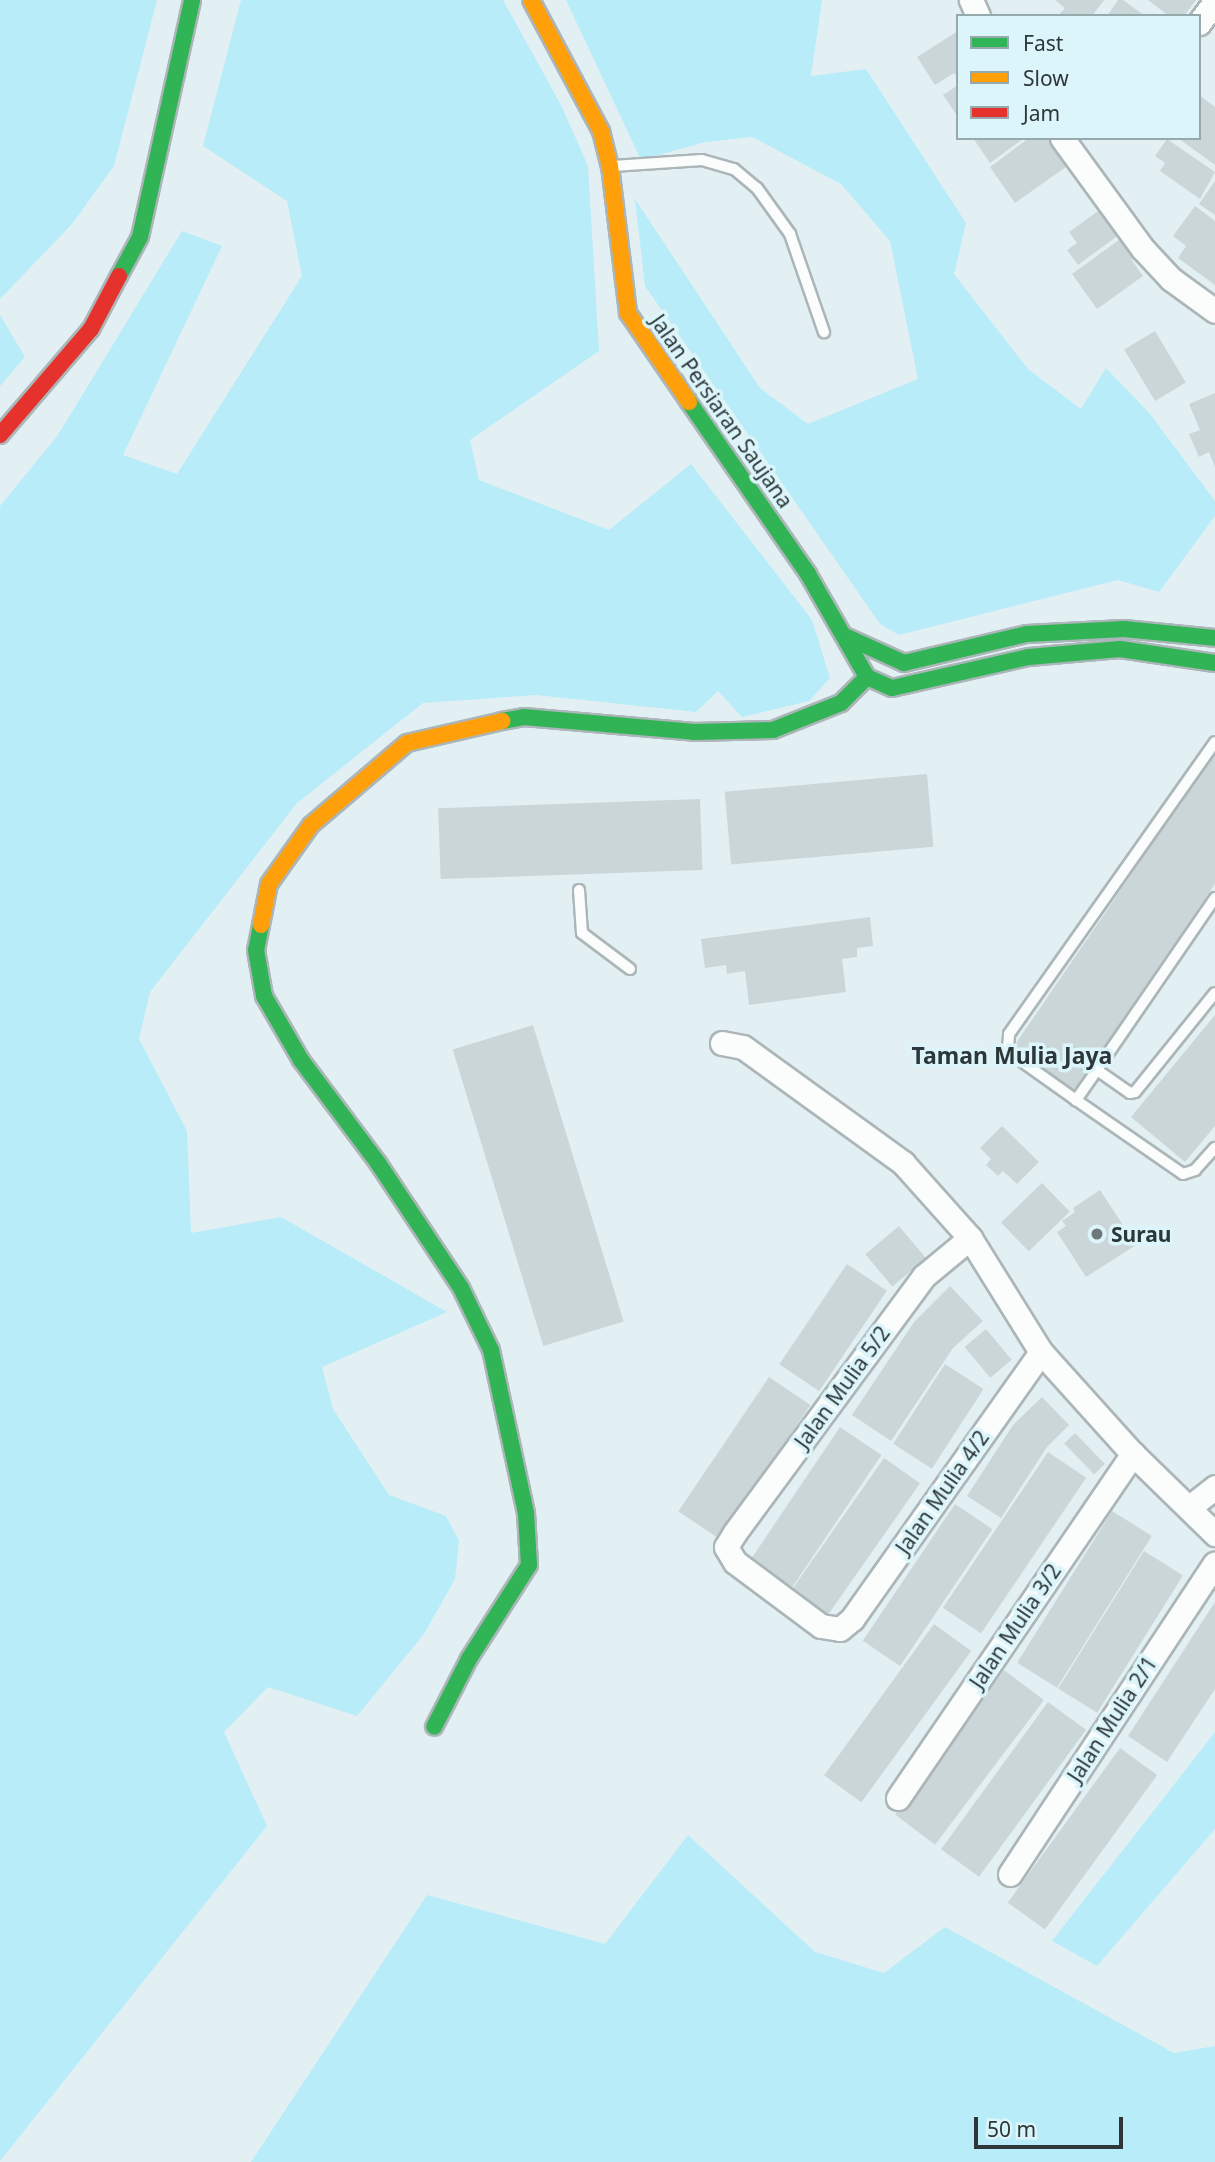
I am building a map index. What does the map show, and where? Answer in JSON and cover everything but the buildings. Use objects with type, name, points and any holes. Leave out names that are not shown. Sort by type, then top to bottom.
[{"type":"street","points":[[0,435],[91,328],[140,237],[192,0]]},
{"type":"street","name":"Jalan Persiaran Saujana","points":[[531,0],[601,131],[610,166],[620,275],[628,313],[847,637],[856,663],[867,677]]},
{"type":"street","points":[[1201,20],[1215,2]]},
{"type":"street","points":[[1063,140],[1143,249],[1171,279],[1215,311]]},
{"type":"street","points":[[847,637],[904,663],[1027,634],[1124,629],[1215,638]]},
{"type":"street","points":[[434,1727],[469,1659],[529,1564],[527,1513],[491,1350],[461,1289],[378,1163],[301,1060],[264,996],[256,950],[268,884],[311,825],[407,743],[457,729],[524,717],[694,732],[773,730],[841,703],[867,677],[892,688],[1029,657],[1120,649],[1215,663]]},
{"type":"street","points":[[722,1043],[743,1047],[903,1163],[970,1238],[1041,1352],[1133,1454],[1191,1506],[1215,1534]]},
{"type":"street","name":"Jalan Mulia 5/2","points":[[840,1629],[821,1626],[735,1562],[726,1548],[923,1276],[970,1238]]},
{"type":"street","name":"Jalan Mulia 4/2","points":[[840,1629],[852,1619],[1041,1352]]},
{"type":"street","name":"Jalan Mulia 3/2","points":[[898,1798],[1133,1454]]},
{"type":"street","points":[[1191,1506],[1215,1486]]},
{"type":"street","name":"Jalan Mulia 2/1","points":[[1010,1874],[1215,1563]]},
{"type":"lane","points":[[610,166],[702,160],[734,169],[757,188],[790,234],[824,332]]},
{"type":"lane","points":[[1215,742],[1009,1034],[1008,1049],[1183,1174],[1195,1170],[1215,1148]]},
{"type":"lane","points":[[579,890],[582,933],[630,970]]},
{"type":"lane","points":[[1076,1100],[1215,898]]},
{"type":"lane","points":[[1097,1070],[1130,1093],[1135,1092],[1215,993]]},
{"type":"shaded area","points":[[0,0],[157,0],[114,166],[72,224],[0,299]]},
{"type":"shaded area","points":[[241,0],[503,0],[562,107],[588,166],[599,351],[470,440],[479,480],[609,530],[691,464],[812,620],[830,678],[809,701],[742,717],[718,691],[696,712],[536,695],[423,703],[297,803],[150,992],[139,1039],[187,1131],[191,1233],[281,1217],[447,1312],[322,1367],[333,1409],[389,1495],[446,1516],[459,1541],[455,1579],[424,1634],[357,1716],[268,1687],[224,1732],[267,1826],[0,2161],[0,506],[58,435],[182,231],[222,246],[123,455],[177,474],[302,276],[287,201],[203,146]]},
{"type":"shaded area","points":[[566,0],[822,0],[811,76],[866,69],[966,223],[954,274],[1028,369],[1081,409],[1106,368],[1150,414],[1215,501],[1215,516],[1159,592],[1118,580],[899,635],[880,624],[645,286],[635,199],[760,388],[808,424],[918,379],[890,241],[841,184],[752,137],[705,142],[641,160]]},
{"type":"shaded area","points":[[0,315],[25,357],[0,386]]},
{"type":"shaded area","points":[[1215,1732],[1215,1829],[1097,1966],[1052,1941]]},
{"type":"shaded area","points":[[688,1835],[815,1952],[884,1973],[945,1927],[1174,2053],[1215,2046],[1215,2162],[251,2162],[427,1895],[605,1944]]},
{"type":"traffic: fast","points":[[119,276],[140,237],[192,0]]},
{"type":"traffic: fast","points":[[689,402],[808,574],[867,677],[892,688],[1029,657],[1120,649],[1215,663]]},
{"type":"traffic: fast","points":[[847,637],[904,663],[1027,634],[1124,629],[1215,638]]},
{"type":"traffic: fast","points":[[502,721],[524,717],[694,732],[773,730],[841,703],[867,677]]},
{"type":"traffic: fast","points":[[261,925],[256,950],[264,996],[301,1060],[378,1163],[461,1288],[491,1350],[526,1513],[529,1565],[469,1659],[434,1727]]},
{"type":"traffic: slow","points":[[531,0],[601,131],[610,166],[628,313],[689,402]]},
{"type":"traffic: slow","points":[[261,925],[269,884],[311,825],[407,743],[502,721]]},
{"type":"traffic: jam","points":[[0,435],[91,329],[119,276]]},
{"type":"place","name":"Surau","points":[[1097,1234]]},
{"type":"district","name":"Taman Mulia Jaya","points":[[1012,1055]]}]
